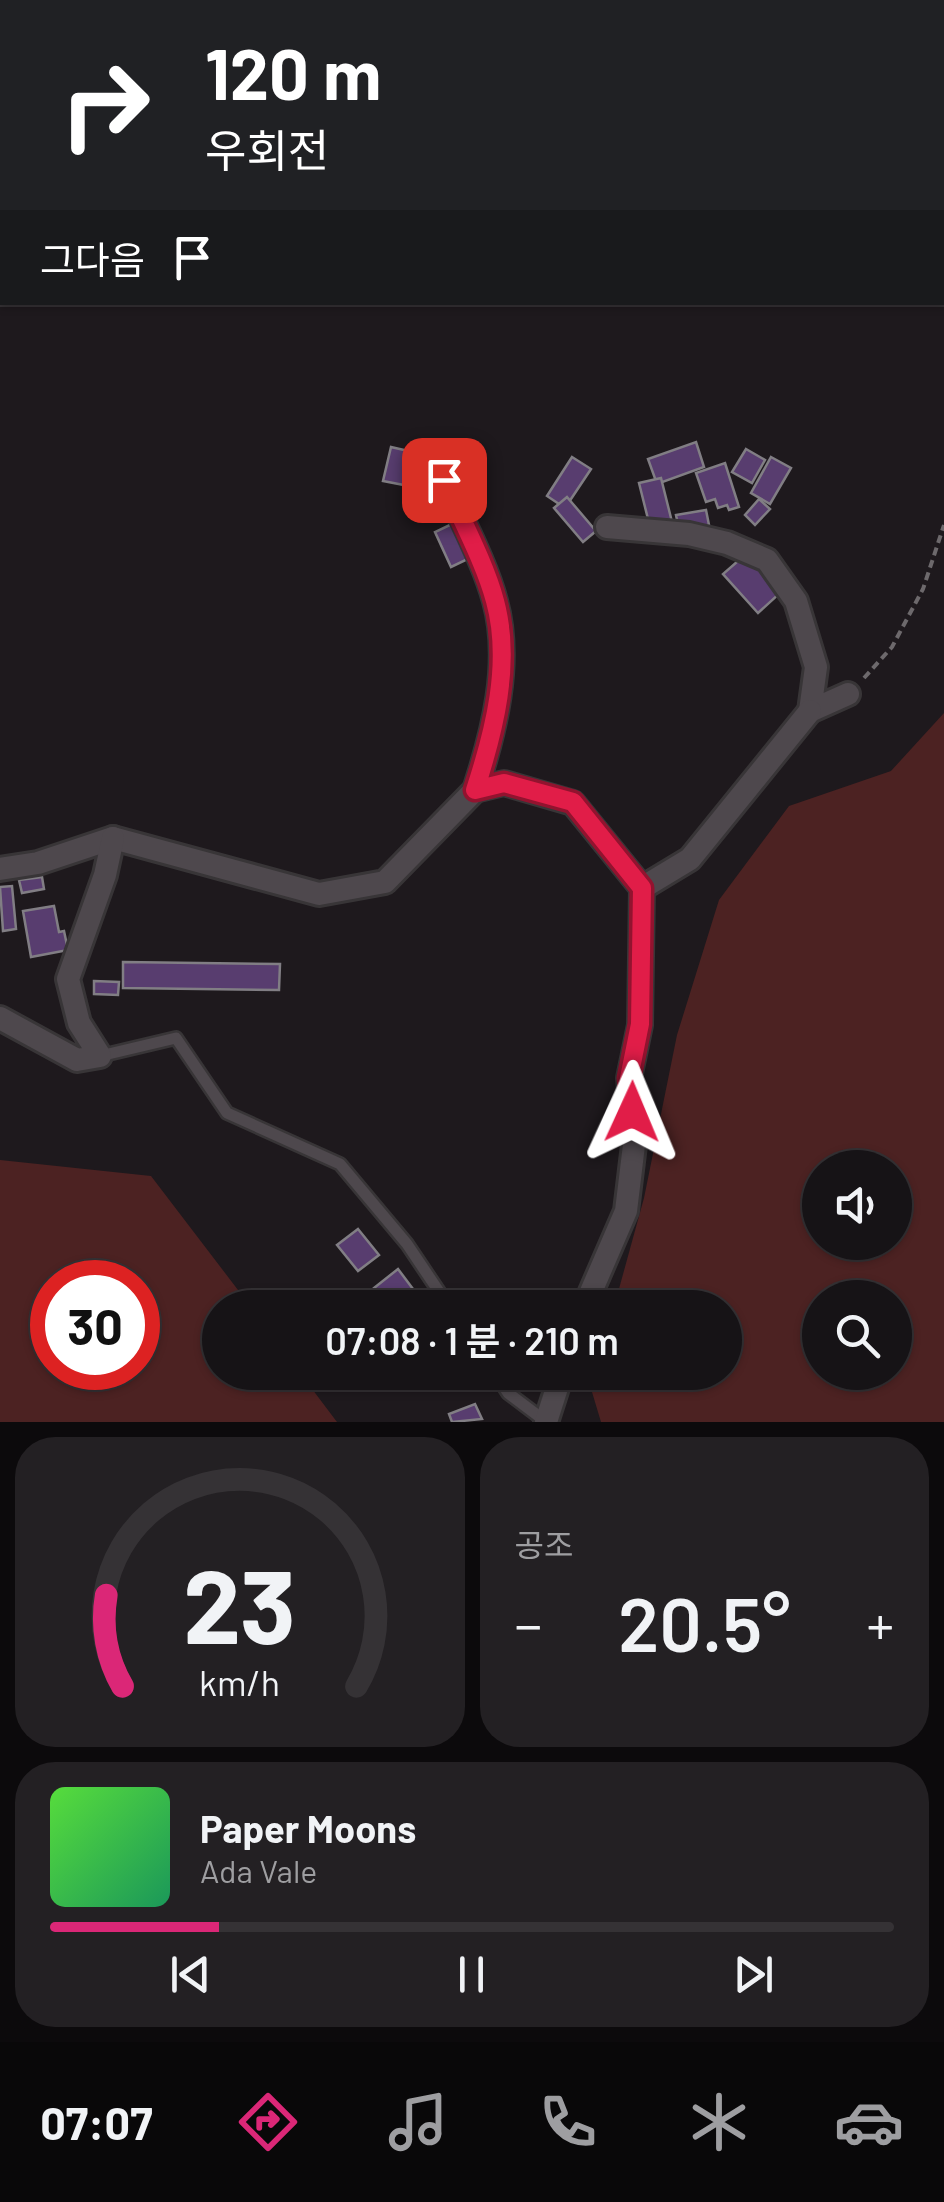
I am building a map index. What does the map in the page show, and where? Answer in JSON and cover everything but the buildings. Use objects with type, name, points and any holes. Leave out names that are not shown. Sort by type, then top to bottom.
[{"type":"street","points":[[0,869],[38,863],[113,838],[320,894],[385,882],[475,790],[492,740],[502,659],[495,601],[444,480]]},
{"type":"street","points":[[607,526],[689,534],[767,560],[796,600],[816,667],[810,712]]},
{"type":"street","points":[[642,888],[690,859],[810,712],[848,694]]},
{"type":"street","points":[[475,790],[504,783],[573,802],[642,888],[640,1024],[629,1078],[634,1145],[626,1211],[592,1290]]},
{"type":"street","points":[[0,1018],[77,1060],[100,1056],[79,1022],[68,979],[105,876],[113,838]]},
{"type":"street","points":[[546,1421],[556,1390]]},
{"type":"lane","points":[[100,1056],[176,1038],[227,1113],[340,1164],[407,1244],[438,1290]]},
{"type":"lane","points":[[507,1390],[546,1421]]},
{"type":"path","points":[[848,694],[892,647],[923,589],[944,525]]},
{"type":"shaded area","points":[[944,713],[944,1422],[601,1422],[593,1390],[742,1390],[742,1290],[619,1290],[644,1198],[677,1035],[719,900],[789,806],[891,771]]},
{"type":"shaded area","points":[[0,1160],[151,1176],[238,1290],[202,1290],[202,1390],[313,1390],[337,1422],[0,1422]]},
{"type":"route","points":[[444,480],[495,601],[502,659],[492,740],[475,790],[504,783],[573,802],[642,888],[640,1024],[629,1078],[632,1112]]}]
